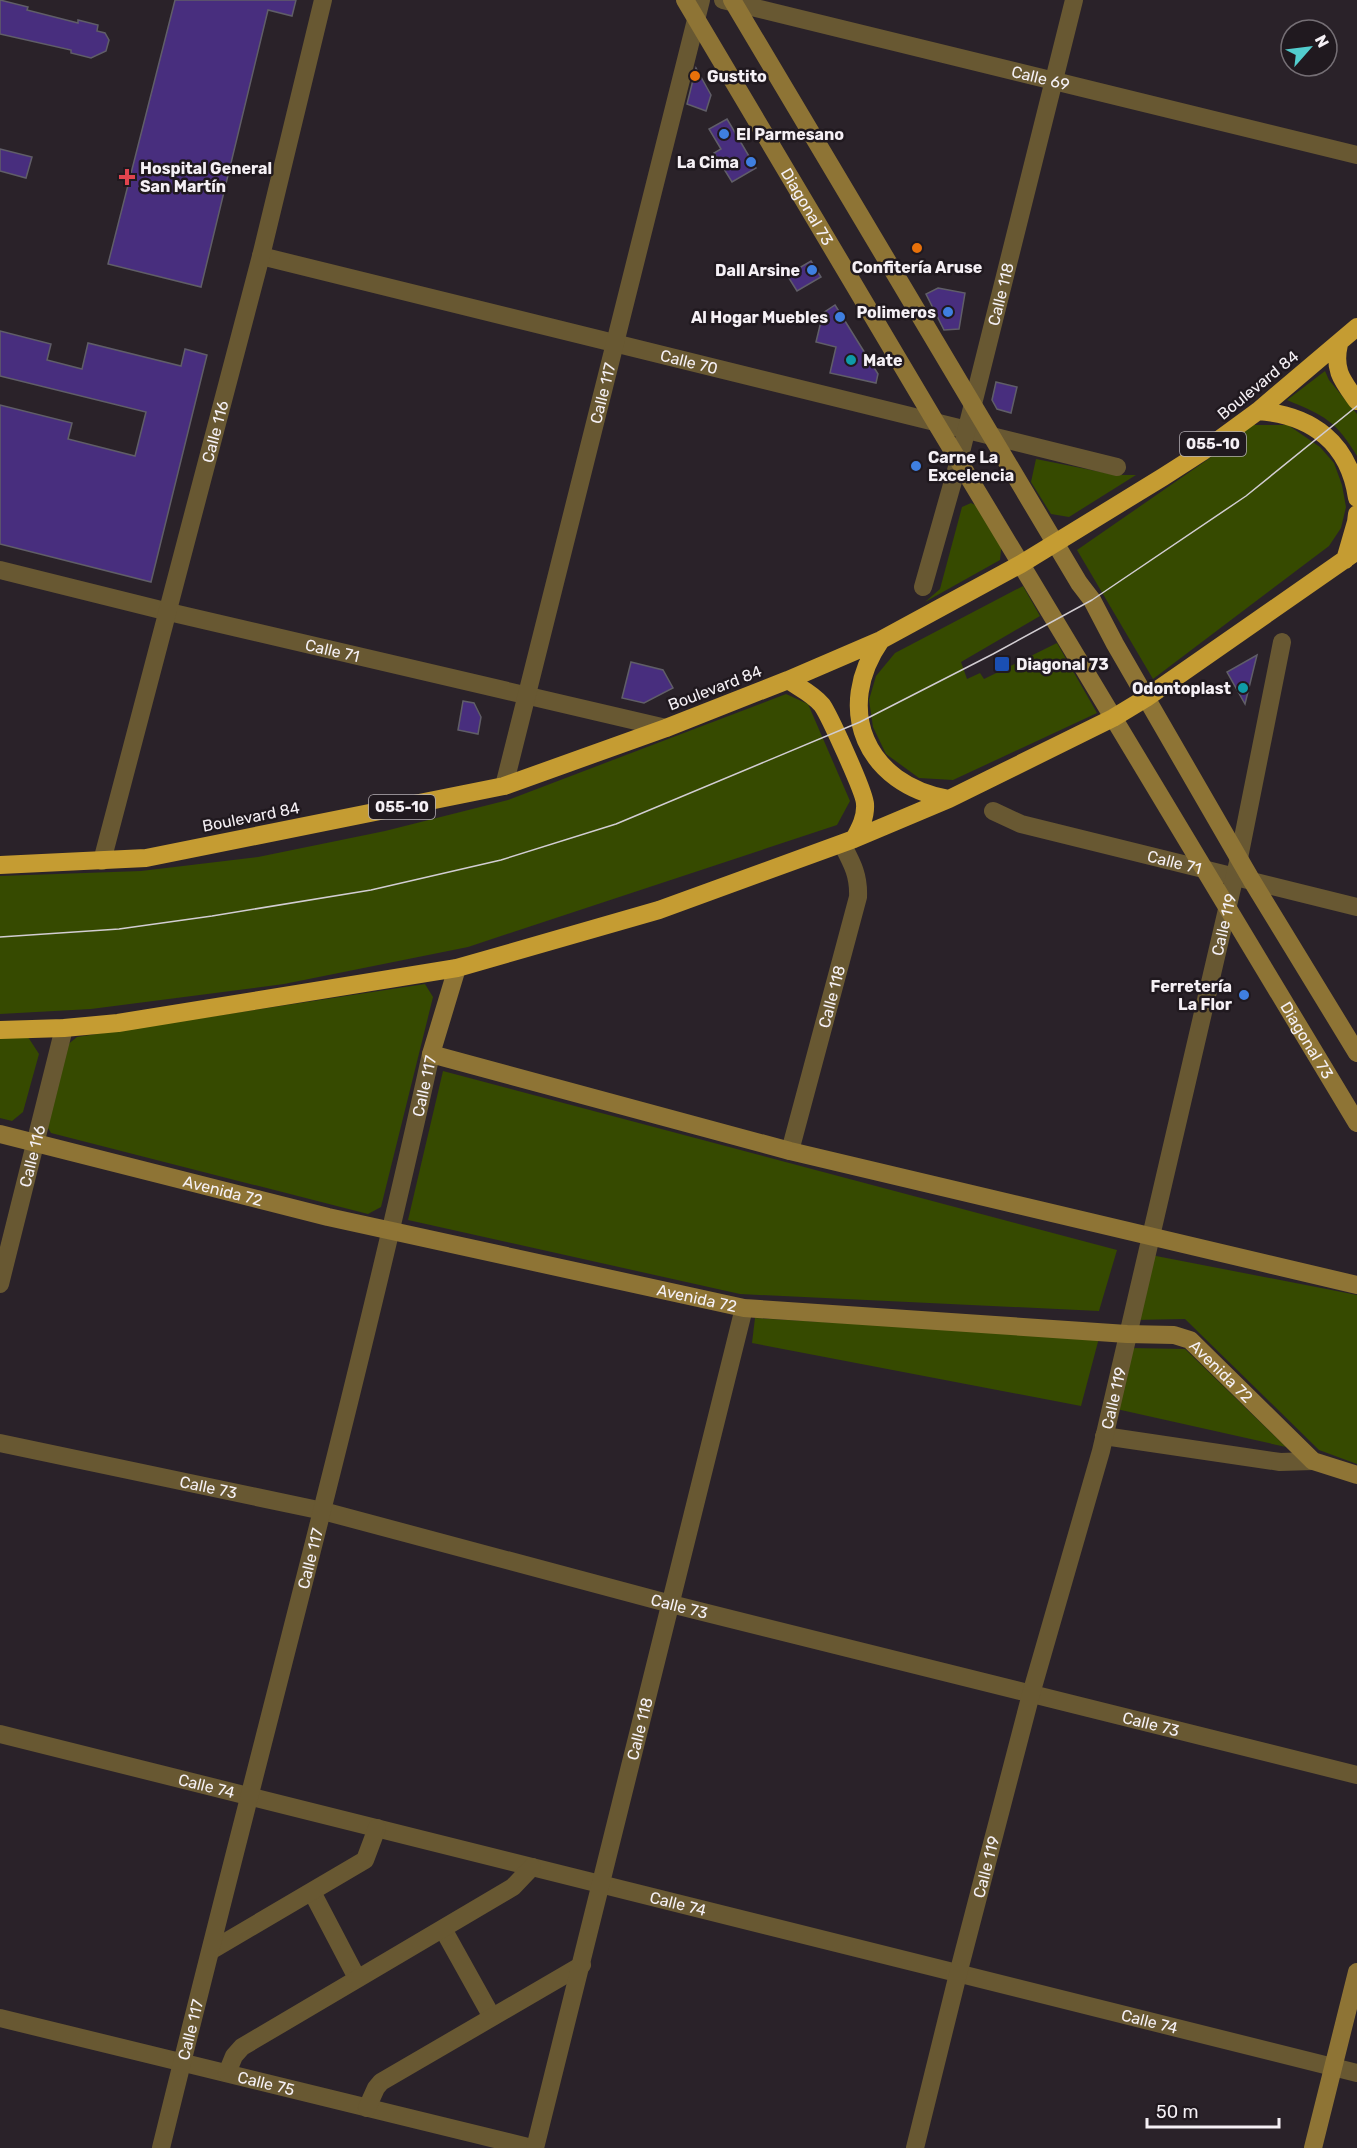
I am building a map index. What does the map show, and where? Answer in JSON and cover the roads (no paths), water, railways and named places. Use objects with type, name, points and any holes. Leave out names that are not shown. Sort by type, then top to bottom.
[{"type":"highway","name":"Boulevard 84","points":[[0,865],[153,857],[504,786],[666,728],[788,680],[881,640],[1056,543],[1202,452],[1258,411],[1357,327]]},
{"type":"highway","points":[[1339,344],[1336,358],[1339,374],[1357,400]]},
{"type":"highway","points":[[1258,411],[1280,413],[1301,420],[1323,433],[1343,456],[1355,483],[1357,498]]},
{"type":"highway","points":[[0,1030],[118,1023],[457,968],[659,910],[848,841],[948,799],[1113,718],[1146,698],[1351,555],[1357,514]]},
{"type":"highway","points":[[881,640],[870,655],[859,690],[860,722],[867,743],[879,762],[909,788],[948,799]]},
{"type":"highway","points":[[788,680],[823,706],[866,803],[864,821],[848,841]]},
{"type":"street","name":"Calle 116","points":[[102,861],[261,256],[323,0]]},
{"type":"street","name":"Diagonal 73","points":[[685,0],[936,423],[1357,1123]]},
{"type":"street","name":"Calle 117","points":[[504,786],[701,0]]},
{"type":"street","name":"Calle 118","points":[[922,586],[959,460],[1074,0]]},
{"type":"street","name":"Calle 69","points":[[729,1],[1357,155]]},
{"type":"street","points":[[729,1],[1079,583],[1092,600],[1252,882],[1357,1053]]},
{"type":"street","name":"Calle 70","points":[[261,256],[1117,468]]},
{"type":"street","name":"Calle 71","points":[[0,570],[169,612],[666,728]]},
{"type":"street","name":"Calle 119","points":[[915,2148],[1031,1694],[1104,1436],[1239,858],[1282,642]]},
{"type":"street","name":"Calle 71","points":[[993,811],[1021,824],[1357,907]]},
{"type":"street","name":"Calle 118","points":[[790,1151],[858,897],[858,882],[848,841]]},
{"type":"street","name":"Calle 117","points":[[161,2148],[392,1232],[431,1054],[457,968]]},
{"type":"street","name":"Calle 116","points":[[0,1284],[64,1028]]},
{"type":"street","points":[[431,1054],[790,1151],[1357,1286]]},
{"type":"street","name":"Avenida 72","points":[[0,1134],[392,1232],[744,1308],[1127,1334],[1174,1335],[1190,1340],[1313,1461],[1357,1475]]},
{"type":"street","name":"Calle 118","points":[[534,2148],[582,1965],[744,1308]]},
{"type":"street","points":[[1104,1436],[1280,1462],[1313,1461]]},
{"type":"street","name":"Calle 73","points":[[0,1443],[323,1511],[672,1604],[1357,1775]]},
{"type":"street","name":"Calle 74","points":[[0,1734],[1357,2073]]},
{"type":"street","points":[[212,1950],[365,1860],[377,1828]]},
{"type":"street","points":[[227,2073],[234,2056],[242,2047],[513,1887],[532,1867]]},
{"type":"street","points":[[312,1892],[357,1978]]},
{"type":"street","points":[[442,1929],[492,2017]]},
{"type":"street","points":[[367,2108],[381,2082],[582,1965]]},
{"type":"street","points":[[1312,2148],[1357,1972]]},
{"type":"street","name":"Calle 75","points":[[0,2018],[534,2148]]},
{"type":"tram line","points":[[0,937],[119,929],[371,890],[501,860],[616,824],[860,722],[1092,600],[1246,496],[1357,406]]},
{"type":"place","name":"Gustito","points":[[695,76]]},
{"type":"place","name":"El Parmesano","points":[[724,134]]},
{"type":"place","name":"La Cima","points":[[751,162]]},
{"type":"place","name":"Hospital General San Martín","points":[[127,177]]},
{"type":"place","name":"Confitería Aruse","points":[[917,248]]},
{"type":"place","name":"Dall Arsine","points":[[812,270]]},
{"type":"place","name":"Polimeros","points":[[948,312]]},
{"type":"place","name":"Al Hogar Muebles","points":[[840,317]]},
{"type":"place","name":"Mate","points":[[851,360]]},
{"type":"place","name":"Carne La Excelencia","points":[[916,466]]},
{"type":"place","name":"Diagonal 73","points":[[1002,664]]},
{"type":"place","name":"Odontoplast","points":[[1243,688]]},
{"type":"place","name":"Ferretería La Flor","points":[[1244,995]]}]
